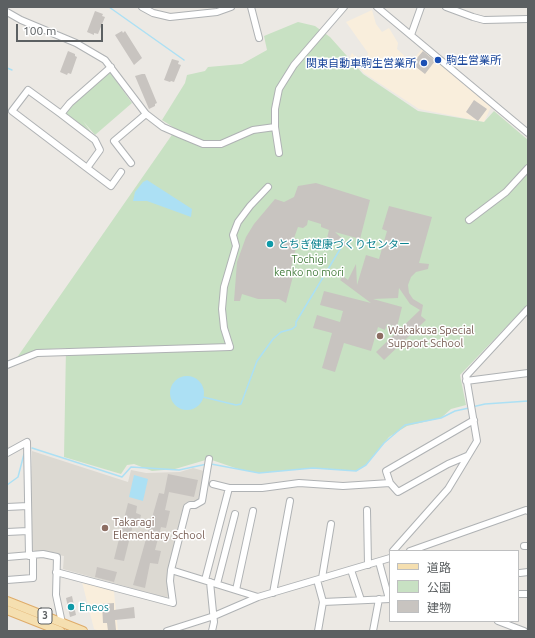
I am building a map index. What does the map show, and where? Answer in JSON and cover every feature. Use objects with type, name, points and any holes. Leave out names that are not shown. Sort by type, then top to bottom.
[{"type":"main road","name":"3","points":[[7,601],[61,627]]},
{"type":"main road","name":"3","points":[[7,610],[61,627],[83,631]]},
{"type":"street","points":[[142,7],[153,13],[170,17],[217,12],[231,7]]},
{"type":"street","points":[[251,7],[259,38]]},
{"type":"street","points":[[279,153],[275,127],[276,102],[284,79],[294,65],[344,7]]},
{"type":"street","points":[[377,7],[528,133]]},
{"type":"street","points":[[411,35],[421,7]]},
{"type":"street","points":[[446,7],[473,18],[484,20],[528,19]]},
{"type":"street","points":[[7,12],[21,20],[76,43],[105,60],[146,114],[163,127],[203,144],[221,144],[253,130],[275,127]]},
{"type":"street","points":[[61,114],[70,103],[111,67]]},
{"type":"street","points":[[87,168],[100,150],[95,140],[28,90],[12,111],[87,168],[111,186],[121,172]]},
{"type":"street","points":[[130,163],[114,141],[146,114]]},
{"type":"street","points":[[469,220],[506,192],[528,168]]},
{"type":"street","points":[[7,365],[37,353],[230,347],[224,328],[222,309],[224,287],[236,246],[233,235],[238,222],[250,206],[268,187]]},
{"type":"street","points":[[394,550],[448,489],[477,441],[466,376],[528,309]]},
{"type":"street","points":[[466,381],[528,373]]},
{"type":"street","points":[[468,456],[448,464],[398,492],[390,483],[386,471],[474,420]]},
{"type":"street","points":[[7,453],[27,442],[28,531],[33,578],[7,580]]},
{"type":"street","points":[[56,572],[173,603],[170,581],[171,570],[187,507],[190,505],[196,505],[202,501],[209,459]]},
{"type":"street","points":[[212,484],[230,488],[262,488],[299,483],[350,486],[390,483]]},
{"type":"street","points":[[212,631],[214,616],[208,581],[230,488]]},
{"type":"street","points":[[273,593],[290,501]]},
{"type":"street","points":[[7,507],[28,506]]},
{"type":"street","points":[[367,510],[368,565]]},
{"type":"street","points":[[413,550],[526,510],[528,512]]},
{"type":"street","points":[[236,590],[253,511]]},
{"type":"street","points":[[217,584],[235,514]]},
{"type":"street","points":[[318,631],[323,602],[319,579],[331,524]]},
{"type":"street","points":[[7,532],[28,531]]},
{"type":"street","points":[[7,557],[44,554],[57,557],[56,595],[61,627]]},
{"type":"street","points":[[167,631],[214,616],[258,597],[385,560],[389,591]]},
{"type":"street","points":[[171,570],[258,597]]},
{"type":"street","points":[[351,570],[361,600]]},
{"type":"street","points":[[520,573],[528,572]]},
{"type":"street","points":[[374,631],[379,599]]},
{"type":"street","points":[[323,602],[389,599]]},
{"type":"street","points":[[501,622],[524,631]]},
{"type":"shaded area","name":"関東自動車駒生営業所","points":[[372,10],[376,24],[382,32],[389,28],[398,43],[397,49],[411,62],[422,49],[491,107],[484,122],[419,109],[364,73],[350,57],[352,53],[358,59],[366,60],[368,53],[346,22]]},
{"type":"shaded area","name":"Takaragi Elementary School","points":[[32,451],[128,482],[131,470],[146,473],[180,472],[193,468],[204,471],[199,498],[196,502],[188,502],[184,505],[167,581],[169,593],[167,598],[63,569],[64,556],[30,550]]},
{"type":"shaded area","points":[[82,582],[114,591],[118,631],[99,631],[94,629]]},
{"type":"green space","name":"Tochigi kenko no mori","points":[[298,22],[315,26],[330,37],[363,74],[418,111],[484,122],[494,111],[528,140],[528,304],[460,375],[466,405],[451,409],[441,418],[407,426],[389,437],[366,465],[356,471],[313,468],[259,473],[238,469],[209,459],[175,469],[152,471],[134,464],[127,465],[121,474],[64,457],[66,348],[35,350],[16,359],[176,129],[162,120],[185,83],[187,75],[205,71],[208,67],[242,64],[267,50],[264,36]]},
{"type":"green space","points":[[110,72],[132,103],[95,135],[83,121],[91,132],[90,133],[65,116],[65,112]]},
{"type":"water","points":[[147,180],[192,209],[191,217],[147,201],[133,201],[135,192],[143,182]]},
{"type":"water","points":[[187,376],[199,381],[204,393],[199,405],[187,410],[175,405],[170,393],[175,381]]},
{"type":"water","points":[[134,475],[148,479],[143,501],[129,497]]},
{"type":"building","points":[[95,11],[103,14],[102,16],[105,17],[98,34],[94,33],[94,35],[87,32]]},
{"type":"building","points":[[122,31],[123,33],[125,31],[142,58],[134,65],[115,35]]},
{"type":"building","points":[[68,51],[75,54],[77,57],[71,74],[68,73],[67,75],[60,72]]},
{"type":"building","name":"関東自動車駒生営業所","points":[[423,51],[435,61],[425,74],[412,64]]},
{"type":"building","points":[[172,59],[179,61],[178,64],[181,65],[174,82],[170,82],[164,80]]},
{"type":"building","points":[[145,74],[157,103],[149,109],[135,76]]},
{"type":"building","points":[[474,100],[487,109],[478,121],[466,112]]},
{"type":"building","name":"とちぎ健康づくりセンター","points":[[316,183],[370,200],[360,239],[335,232],[350,246],[348,248],[339,242],[327,238],[329,230],[321,227],[321,224],[308,220],[307,225],[303,228],[298,227],[294,238],[298,240],[291,268],[293,276],[286,303],[279,299],[258,299],[242,294],[240,301],[234,301],[237,262],[246,237],[254,224],[275,199],[284,202],[294,197],[298,186]]},
{"type":"building","points":[[389,206],[432,217],[419,263],[429,264],[428,269],[416,272],[411,277],[408,285],[409,293],[413,299],[423,305],[421,316],[426,320],[384,360],[376,352],[420,310],[410,304],[399,288],[398,298],[373,299],[402,307],[397,327],[387,324],[385,330],[378,327],[371,351],[344,343],[335,372],[322,368],[332,333],[313,328],[317,315],[340,322],[343,311],[320,305],[324,291],[371,303],[340,280],[343,276],[348,280],[356,264],[357,285],[366,255],[379,259],[387,231],[382,229]]},
{"type":"building","points":[[168,474],[198,480],[194,497],[169,492],[165,510],[170,511],[166,528],[161,527],[155,550],[161,551],[158,564],[150,563],[145,588],[133,585],[159,493],[164,494]]},
{"type":"building","points":[[128,503],[137,506],[136,513],[141,515],[138,527],[133,525],[124,561],[114,559]]},
{"type":"building","points":[[97,567],[117,572],[114,582],[95,577]]},
{"type":"building","name":"Eneos","points":[[72,596],[76,615],[70,617],[66,598]]},
{"type":"building","points":[[114,603],[114,610],[134,607],[135,618],[115,620],[116,630],[108,631],[107,623],[103,623],[102,604]]},
{"type":"waterway","points":[[109,7],[184,60]]},
{"type":"waterway","points":[[7,68],[12,70]]},
{"type":"waterway","points":[[203,397],[236,405],[241,404],[257,361],[273,339],[281,332],[292,329],[296,326],[296,322],[342,246]]},
{"type":"waterway","points":[[472,407],[485,404],[528,401]]},
{"type":"waterway","points":[[211,464],[259,473],[313,468],[356,471],[366,465],[384,443],[405,425],[441,418],[455,411],[469,408]]},
{"type":"waterway","points":[[32,448],[122,477],[131,467],[179,470],[207,464]]},
{"type":"waterway","points":[[7,485],[18,477],[24,454]]},
{"type":"place","name":"駒生営業所","points":[[438,60]]},
{"type":"place","name":"関東自動車駒生営業所","points":[[424,63]]},
{"type":"place","name":"とちぎ健康づくりセンター","points":[[270,244]]},
{"type":"place","name":"Wakakusa Special Support School","points":[[380,336]]},
{"type":"place","name":"Takaragi Elementary School","points":[[105,528]]},
{"type":"place","name":"Eneos","points":[[71,607]]}]
